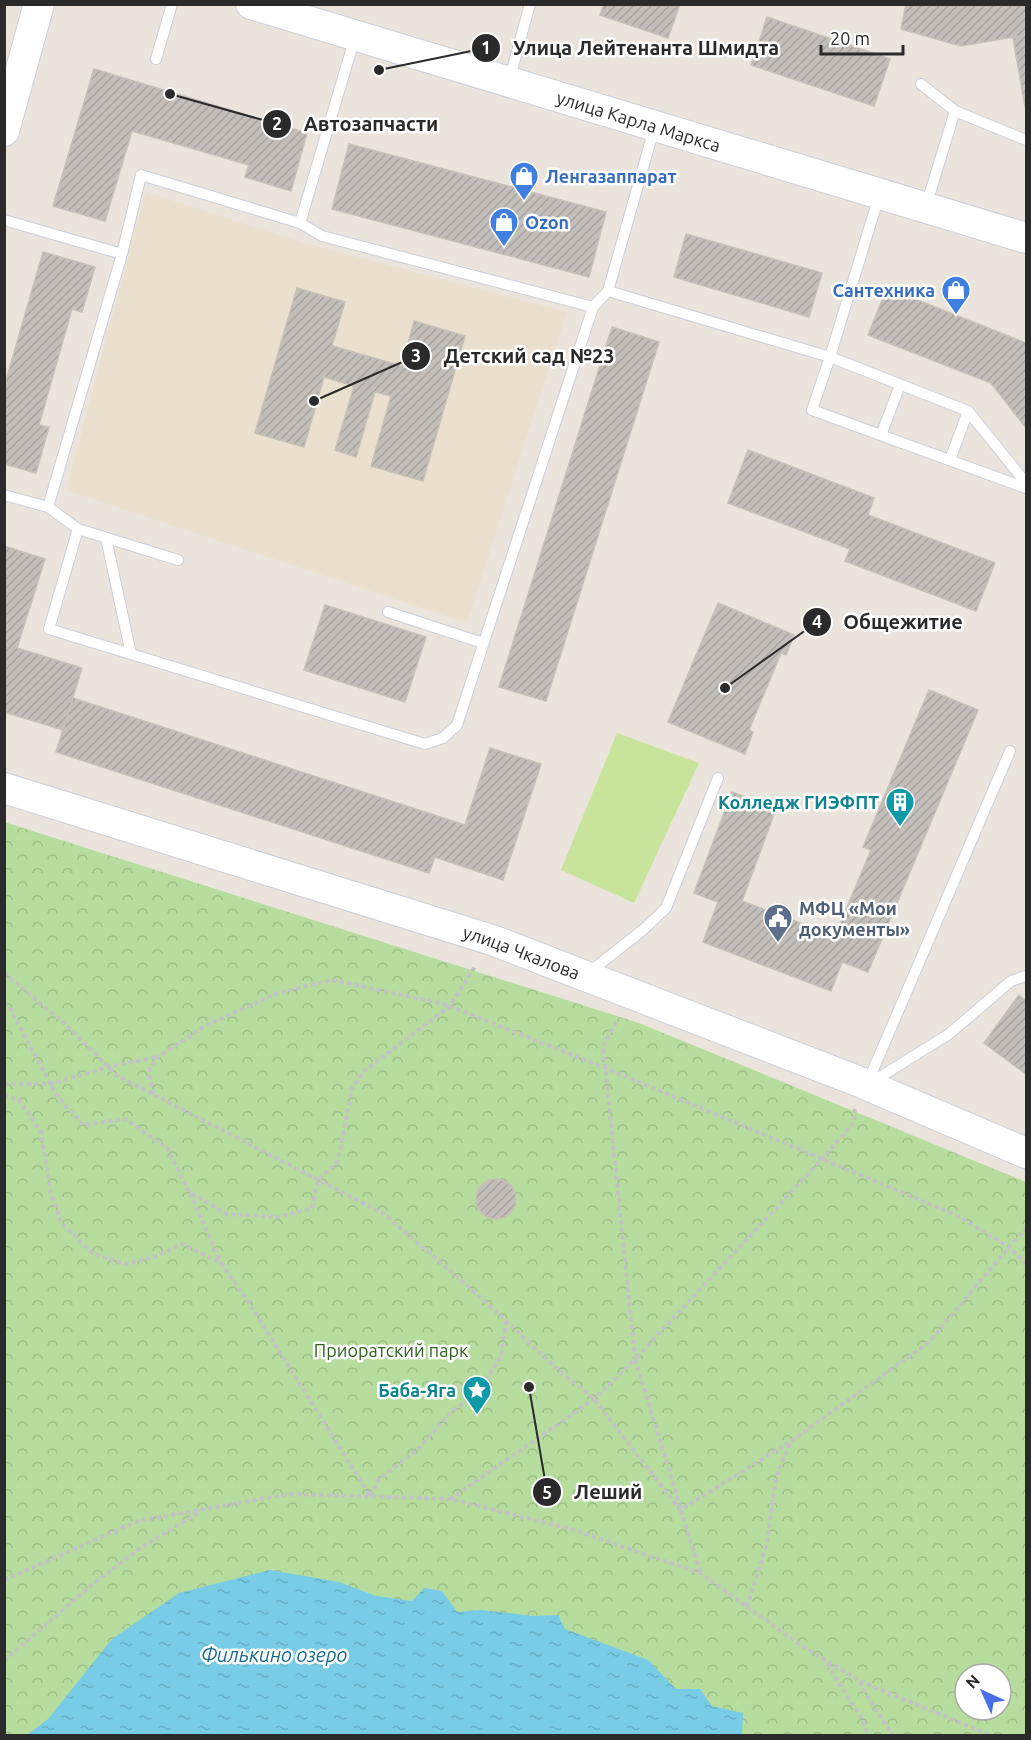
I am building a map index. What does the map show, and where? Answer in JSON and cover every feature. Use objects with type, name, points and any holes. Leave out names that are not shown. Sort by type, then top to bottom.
[{"type":"main road","points":[[5,130],[39,4]]},
{"type":"main road","name":"улица Карла Маркса","points":[[250,4],[880,192],[1026,238]]},
{"type":"main road","name":"улица Чкалова","points":[[4,788],[492,939],[861,1082],[1026,1153]]},
{"type":"lane","points":[[156,59],[172,4]]},
{"type":"lane","points":[[509,82],[530,4]]},
{"type":"lane","points":[[300,223],[355,37]]},
{"type":"lane","points":[[921,84],[955,111],[1026,140]]},
{"type":"lane","points":[[926,207],[955,111]]},
{"type":"lane","points":[[78,529],[49,629],[425,744],[443,738],[457,724],[593,307],[608,291],[655,126]]},
{"type":"lane","points":[[48,507],[122,254],[141,175],[300,223],[322,236],[593,307]]},
{"type":"lane","points":[[880,192],[812,410],[1026,488]]},
{"type":"lane","points":[[4,220],[122,254]]},
{"type":"lane","points":[[608,291],[830,357],[968,411],[1026,483]]},
{"type":"lane","points":[[881,435],[900,385]]},
{"type":"lane","points":[[950,460],[968,411]]},
{"type":"lane","points":[[4,495],[48,507],[78,529],[178,560]]},
{"type":"lane","points":[[106,538],[131,654]]},
{"type":"lane","points":[[388,612],[483,643]]},
{"type":"lane","points":[[861,1082],[1010,751]]},
{"type":"lane","points":[[585,975],[644,930],[666,908],[718,778]]},
{"type":"lane","points":[[861,1082],[948,1034],[1011,981],[1026,976]]},
{"type":"path","points":[[189,1192],[227,1214],[279,1217],[312,1208],[318,1180],[337,1162],[352,1088],[364,1071],[450,1006],[492,939]]},
{"type":"path","points":[[4,973],[65,1024],[116,1075],[384,1214],[477,1294],[555,1368],[594,1399],[680,1510]]},
{"type":"path","points":[[154,1095],[150,1068],[158,1057],[207,1025],[278,993],[332,980],[444,1004],[605,1068],[956,1215],[1009,1247],[1026,1264]]},
{"type":"path","points":[[4,1002],[11,1010],[55,1093],[84,1125],[125,1119],[167,1148],[221,1263],[249,1303],[371,1497]]},
{"type":"path","points":[[617,1021],[603,1046],[635,1359],[700,1573]]},
{"type":"path","points":[[4,1084],[50,1084],[108,1067],[158,1057]]},
{"type":"path","points":[[450,1499],[594,1399],[635,1359],[855,1122],[861,1082]]},
{"type":"path","points":[[4,1095],[19,1100],[41,1132],[51,1195],[62,1222],[92,1253],[125,1264],[154,1257],[182,1244],[221,1263]]},
{"type":"path","points":[[680,1510],[791,1441],[928,1343],[1026,1229]]},
{"type":"path","points":[[371,1497],[378,1480],[418,1449],[451,1412],[478,1392],[501,1356],[506,1322]]},
{"type":"path","points":[[747,1607],[767,1543],[777,1477],[791,1441]]},
{"type":"path","points":[[4,1580],[138,1521],[204,1509],[289,1494],[450,1499],[571,1529],[700,1573],[825,1661],[860,1681],[992,1736]]},
{"type":"path","points":[[4,1661],[88,1588],[139,1549],[204,1509]]},
{"type":"path","points":[[825,1661],[863,1721],[868,1736]]},
{"type":"path","points":[[860,1681],[865,1693],[893,1736]]},
{"type":"shaded area","points":[[146,192],[301,242],[567,312],[467,623],[66,490]]},
{"type":"green space","points":[[617,733],[699,763],[634,903],[561,870]]},
{"type":"green space","name":"Приоратский парк","points":[[4,822],[639,1023],[1026,1182],[1026,1735],[5,1735]]},
{"type":"water","name":"Филькино озеро","points":[[270,1570],[339,1582],[376,1596],[412,1601],[424,1588],[442,1591],[457,1612],[480,1610],[534,1616],[558,1615],[565,1629],[648,1660],[676,1689],[700,1689],[712,1706],[743,1713],[742,1735],[27,1735],[48,1719],[112,1639],[179,1593]]},
{"type":"building","points":[[604,4],[680,4],[668,38],[600,15]]},
{"type":"building","points":[[906,4],[1026,4],[1026,35],[961,46],[901,29]]},
{"type":"building","points":[[767,17],[890,59],[874,106],[751,65]]},
{"type":"building","points":[[1026,35],[1026,107],[1025,107],[1013,38]]},
{"type":"building","points":[[94,69],[307,133],[291,191],[245,177],[249,165],[132,131],[105,221],[53,206]]},
{"type":"building","points":[[349,144],[606,212],[589,277],[332,209]]},
{"type":"building","points":[[686,234],[822,273],[809,317],[674,277]]},
{"type":"building","points":[[43,252],[95,267],[82,312],[72,309],[39,425],[49,427],[36,473],[4,464],[4,387]]},
{"type":"building","points":[[297,288],[345,302],[332,346],[402,366],[414,321],[465,336],[423,481],[371,466],[391,396],[375,392],[356,457],[335,450],[354,386],[324,377],[304,447],[255,433]]},
{"type":"building","points":[[887,288],[1026,343],[1026,428],[991,383],[868,335]]},
{"type":"building","points":[[612,327],[659,342],[546,701],[499,687]]},
{"type":"building","points":[[748,450],[874,498],[868,515],[995,563],[976,611],[845,561],[850,549],[728,503]]},
{"type":"building","points":[[4,546],[45,559],[17,648],[82,668],[63,730],[4,712]]},
{"type":"building","points":[[718,603],[794,635],[786,655],[781,653],[749,730],[753,732],[745,754],[668,722]]},
{"type":"building","points":[[325,605],[426,637],[405,702],[304,670]]},
{"type":"building","name":"Колледж ГИЭФПТ","points":[[929,690],[978,710],[868,972],[842,962],[831,991],[703,942],[718,902],[694,893],[732,792],[776,809],[742,901],[835,936],[871,850],[863,847]]},
{"type":"building","points":[[73,698],[465,825],[490,748],[541,764],[503,880],[435,857],[429,873],[56,752]]},
{"type":"building","points":[[1019,995],[1026,1001],[1026,1074],[984,1043]]},
{"type":"building","points":[[496,1179],[510,1185],[516,1199],[510,1213],[496,1219],[482,1213],[476,1199],[482,1185]]},
{"type":"place","name":"Улица Лейтенанта Шмидта","points":[[379,70]]},
{"type":"place","name":"Автозапчасти","points":[[170,94]]},
{"type":"place","name":"Ленгазаппарат","points":[[524,202]]},
{"type":"place","name":"Ozon","points":[[504,248]]},
{"type":"place","name":"Сантехника","points":[[956,316]]},
{"type":"place","name":"Детский сад №23","points":[[314,401]]},
{"type":"place","name":"Общежитие","points":[[725,688]]},
{"type":"place","name":"Колледж ГИЭФПТ","points":[[900,828]]},
{"type":"place","name":"МФЦ «Мои документы»","points":[[778,944]]},
{"type":"place","name":"Леший","points":[[529,1387]]},
{"type":"place","name":"Баба-Яга","points":[[477,1416]]}]
